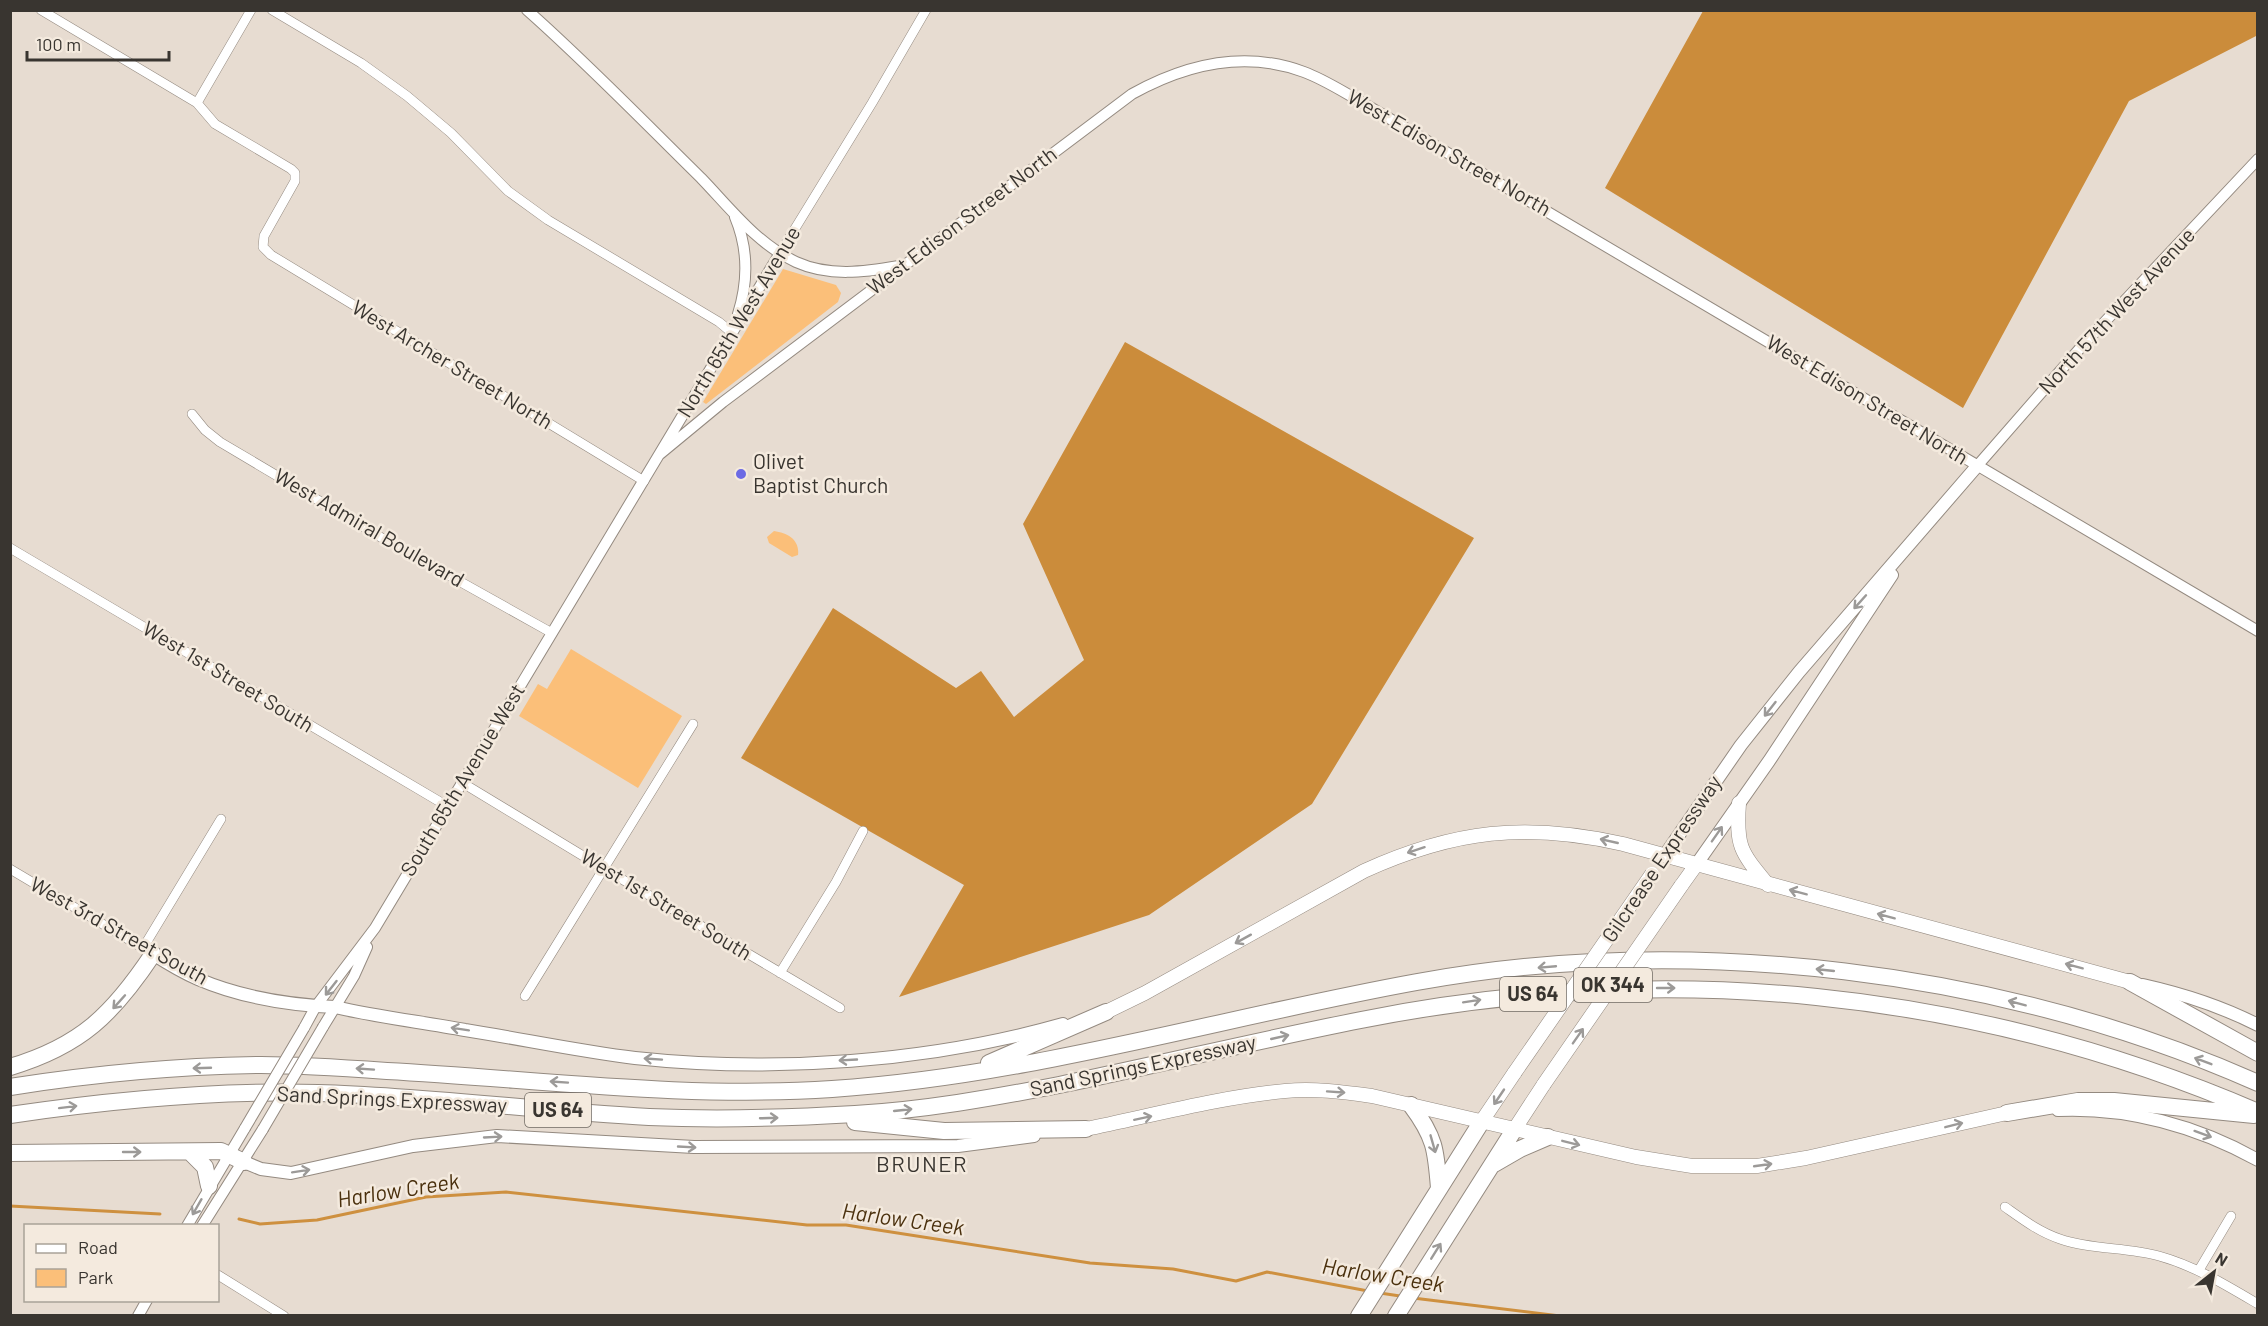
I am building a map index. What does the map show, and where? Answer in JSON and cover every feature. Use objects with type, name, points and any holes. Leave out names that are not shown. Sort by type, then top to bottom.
[{"type":"highway","points":[[10,1066],[66,1045],[92,1027],[125,994],[148,951]]},
{"type":"highway","name":"Sand Springs Expressway","points":[[10,1088],[139,1071],[261,1065],[330,1067],[681,1091],[828,1089],[964,1074],[1050,1059],[1449,976],[1587,963],[1679,962],[1738,963],[1831,970],[1998,998],[2132,1035],[2258,1083]]},
{"type":"highway","points":[[2130,982],[2258,1053]]},
{"type":"highway","name":"Sand Springs Expressway","points":[[10,1115],[94,1104],[187,1096],[312,1093],[396,1097],[646,1117],[803,1117],[908,1110],[984,1099],[1159,1065],[1360,1020],[1478,1000],[1568,992],[1664,988],[1798,994],[1899,1006],[1953,1016],[2091,1050],[2182,1082],[2258,1114]]},
{"type":"highway","points":[[964,1074],[1106,1012]]},
{"type":"highway","points":[[2007,1113],[2078,1101],[2114,1101],[2258,1114]]},
{"type":"highway","points":[[1411,1106],[1434,1141],[1439,1188]]},
{"type":"highway","points":[[803,1117],[944,1131],[1086,1129]]},
{"type":"highway","name":"Gilcrease Expressway","points":[[1359,1316],[1482,1121]]},
{"type":"highway","name":"Gilcrease Expressway","points":[[1396,1316],[1514,1130]]},
{"type":"highway","points":[[1491,1166],[1529,1144],[1548,1137]]},
{"type":"highway","points":[[10,1152],[221,1151],[244,1162]]},
{"type":"highway","points":[[190,1152],[205,1167],[209,1186]]},
{"type":"main road","name":"Gilcrease Expressway","points":[[1482,1121],[1734,754],[1799,672],[1913,543],[1978,465]]},
{"type":"main road","name":"Gilcrease Expressway","points":[[1514,1130],[1848,643],[1913,543]]},
{"type":"main road","points":[[1739,803],[1737,832],[1742,851],[1768,885]]},
{"type":"main road","points":[[1106,1012],[1145,993],[1364,871],[1394,857],[1442,841],[1519,831],[1564,833],[1665,855],[1768,885],[2130,982],[2180,993],[2214,1005],[2258,1025]]},
{"type":"main road","name":"West 3rd Street South","points":[[148,951],[207,983],[244,993],[589,1052],[637,1058],[732,1063],[801,1063],[892,1057],[989,1043],[1106,1012]]},
{"type":"main road","points":[[244,1162],[261,1169],[291,1173],[413,1146],[497,1136],[694,1147],[958,1146],[1086,1129],[1246,1096],[1286,1091],[1345,1092],[1372,1096],[1664,1163],[1757,1166],[1806,1158],[2007,1113],[2092,1110],[2147,1118],[2216,1139],[2258,1160]]},
{"type":"street","points":[[41,10],[197,103],[251,10]]},
{"type":"street","points":[[272,10],[361,63],[407,96],[451,133],[508,190],[548,220],[719,322],[731,332],[743,295],[746,263],[743,238],[732,212]]},
{"type":"street","points":[[527,10],[618,97],[732,212],[780,253],[810,267],[829,271],[870,271],[902,266]]},
{"type":"street","name":"North 65th West Avenue","points":[[552,633],[731,332],[873,103],[926,10]]},
{"type":"street","name":"West Edison Street North","points":[[660,454],[723,402],[1132,94],[1166,76],[1195,66],[1223,62],[1260,61],[1306,72],[1358,100],[2258,631]]},
{"type":"street","name":"West Archer Street North","points":[[197,103],[216,124],[287,165],[295,173],[295,181],[267,230],[263,247],[279,261],[644,481]]},
{"type":"street","name":"North 57th West Avenue","points":[[1978,465],[2082,346],[2258,159]]},
{"type":"street","name":"West Admiral Boulevard","points":[[192,414],[205,430],[220,442],[552,633]]},
{"type":"street","name":"West 1st Street South","points":[[10,548],[447,806]]},
{"type":"street","name":"South 65th Avenue West","points":[[188,1224],[316,1006],[375,928],[552,633]]},
{"type":"street","points":[[525,996],[693,723]]},
{"type":"street","name":"West 1st Street South","points":[[461,782],[840,1008]]},
{"type":"street","points":[[148,951],[221,819]]},
{"type":"street","points":[[780,973],[836,882],[863,831]]},
{"type":"street","name":"West 3rd Street South","points":[[10,869],[148,951]]},
{"type":"street","name":"South 65th Avenue West","points":[[203,1224],[244,1162],[354,976],[375,928]]},
{"type":"street","points":[[2005,1207],[2045,1233],[2061,1240],[2080,1245],[2137,1251],[2199,1270],[2258,1304]]},
{"type":"street","points":[[2199,1270],[2231,1216]]},
{"type":"street","points":[[219,1276],[284,1316]]},
{"type":"street","points":[[138,1316],[146,1302]]},
{"type":"green space","points":[[783,269],[836,285],[841,293],[838,302],[706,404],[703,402]]},
{"type":"green space","points":[[774,531],[784,533],[795,541],[798,555],[792,557],[769,543],[767,537]]},
{"type":"green space","points":[[571,649],[682,716],[638,788],[519,716],[538,684],[547,689]]},
{"type":"shaded area","points":[[2257,10],[2258,35],[2129,101],[1963,408],[1605,188],[1703,11]]},
{"type":"shaded area","points":[[1125,342],[1474,538],[1312,804],[1149,915],[899,997],[964,885],[741,758],[833,608],[956,688],[981,671],[1014,717],[1084,660],[1023,524]]},
{"type":"waterway","name":"Harlow Creek","points":[[239,1219],[260,1224],[317,1220],[426,1197],[506,1192],[807,1225],[846,1225],[1090,1263],[1173,1269],[1236,1281],[1267,1272],[1368,1291]]},
{"type":"waterway","name":"Harlow Creek","points":[[10,1206],[160,1214]]},
{"type":"waterway","name":"Harlow Creek","points":[[1380,1293],[1400,1296]]},
{"type":"waterway","name":"Harlow Creek","points":[[1413,1298],[1560,1316]]},
{"type":"place","name":"Olivet Baptist Church","points":[[741,474]]},
{"type":"district","name":"BRUNER","points":[[922,1164]]}]
